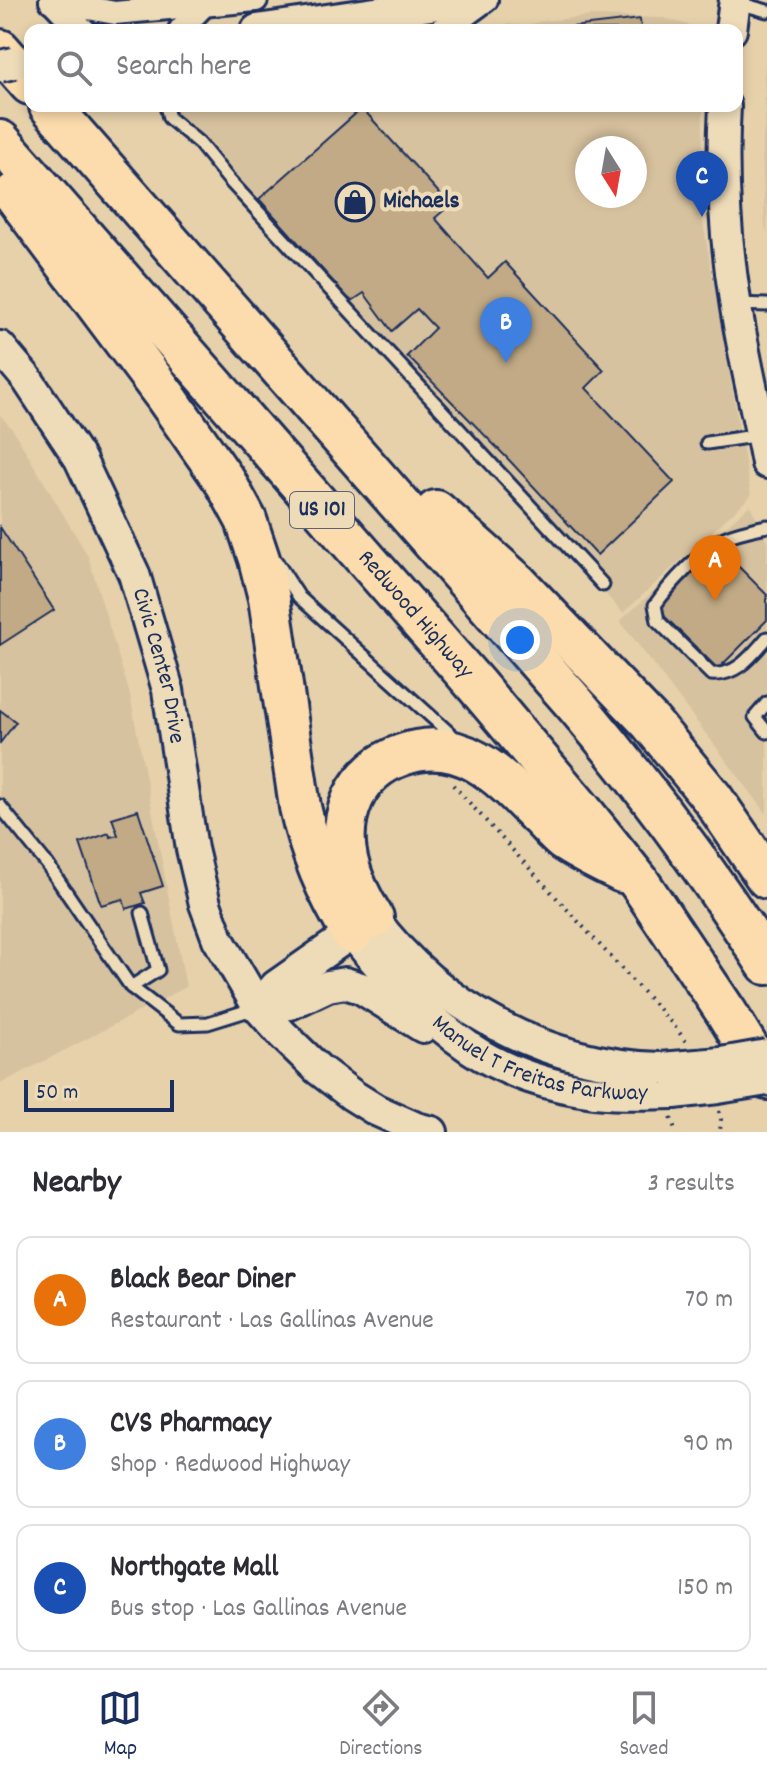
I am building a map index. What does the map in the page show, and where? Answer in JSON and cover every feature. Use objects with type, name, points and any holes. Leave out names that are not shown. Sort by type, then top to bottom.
[{"type":"highway","points":[[0,50],[24,77]]},
{"type":"highway","name":"US 101","points":[[55,112],[603,736],[681,837],[767,964]]},
{"type":"highway","name":"Redwood Highway","points":[[0,141],[503,716],[582,811],[639,882],[726,1012],[767,1080]]},
{"type":"highway","points":[[0,174],[166,397],[236,501],[253,540],[267,588],[304,830],[328,893],[362,925]]},
{"type":"highway","points":[[299,388],[518,584],[651,723],[713,799],[767,878]]},
{"type":"highway","points":[[362,925],[345,853],[345,832],[352,800],[363,781],[389,760],[409,753],[434,750],[460,754],[484,765],[562,839],[639,882]]},
{"type":"highway","points":[[713,799],[767,848]]},
{"type":"main road","points":[[302,24],[466,0]]},
{"type":"main road","points":[[0,66],[24,62]]},
{"type":"main road","points":[[725,112],[724,187],[728,244],[735,304],[764,449]]},
{"type":"main road","name":"Civic Center Drive","points":[[0,347],[27,379],[80,459],[134,574],[168,690],[192,849],[205,904],[218,939],[258,1007]]},
{"type":"main road","points":[[258,1007],[276,986],[362,925]]},
{"type":"main road","name":"Manuel T Freitas Parkway","points":[[362,925],[374,960],[434,1019],[471,1049],[531,1077],[615,1094],[718,1088],[767,1080]]},
{"type":"main road","name":"Manuel T Freitas Parkway","points":[[362,925],[405,955],[437,986],[493,1024],[575,1056],[616,1065],[669,1092]]},
{"type":"main road","points":[[258,1007],[290,1004],[328,986],[345,983],[361,988],[424,1027],[471,1049]]},
{"type":"main road","points":[[258,1007],[318,1069],[352,1095],[376,1110],[432,1132]]},
{"type":"main road","name":"Manuel T Freitas Parkway","points":[[669,1092],[721,1063],[767,1055]]},
{"type":"street","points":[[51,0],[115,13],[256,0]]},
{"type":"street","points":[[51,0],[76,24]]},
{"type":"street","points":[[453,24],[486,0]]},
{"type":"street","points":[[186,24],[204,5]]},
{"type":"lane","points":[[730,8],[767,11]]},
{"type":"lane","points":[[168,112],[169,118],[199,143],[229,180],[603,585]]},
{"type":"lane","points":[[735,304],[767,305]]},
{"type":"lane","points":[[707,443],[764,449]]},
{"type":"lane","points":[[236,501],[299,597],[484,765]]},
{"type":"lane","points":[[767,526],[726,537],[710,547],[655,605],[658,621],[711,674],[722,675],[733,671],[767,638]]},
{"type":"lane","points":[[767,703],[755,717],[767,732]]},
{"type":"lane","points":[[0,806],[47,864],[131,987],[179,1024],[208,1023],[258,1007]]},
{"type":"lane","points":[[131,987],[158,970],[142,913]]},
{"type":"path","points":[[434,750],[435,767],[689,1045]]},
{"type":"path","points":[[669,1092],[671,1122],[676,1132]]},
{"type":"path","points":[[717,1104],[720,1132]]},
{"type":"shaded area","points":[[592,16],[664,18],[685,24],[530,24]]},
{"type":"shaded area","points":[[767,58],[767,234],[762,146]]},
{"type":"shaded area","points":[[159,112],[703,112],[702,217],[751,496],[623,613]]},
{"type":"shaded area","points":[[0,415],[13,430],[88,556],[130,695],[186,987],[0,1084]]},
{"type":"shaded area","points":[[750,505],[767,541],[767,814],[620,621]]},
{"type":"building","points":[[640,19],[640,24],[597,24]]},
{"type":"building","points":[[357,112],[366,112],[450,205],[435,218],[488,278],[505,262],[604,370],[586,388],[674,482],[597,555],[407,356],[435,328],[417,309],[392,331],[364,293],[352,301],[347,297],[259,199]]},
{"type":"building","points":[[0,527],[54,610],[0,645]]},
{"type":"building","points":[[718,546],[767,595],[767,620],[718,669],[656,608]]},
{"type":"building","points":[[0,710],[16,722],[0,743]]},
{"type":"building","points":[[138,810],[163,886],[141,893],[145,903],[126,909],[123,899],[101,905],[80,843],[109,833],[110,837],[118,835],[112,818]]},
{"type":"place","name":"Michaels","points":[[355,202]]},
{"type":"place","name":"Northgate Mall","points":[[702,217]]},
{"type":"place","name":"CVS Pharmacy","points":[[506,363]]},
{"type":"place","name":"Black Bear Diner","points":[[715,601]]}]
